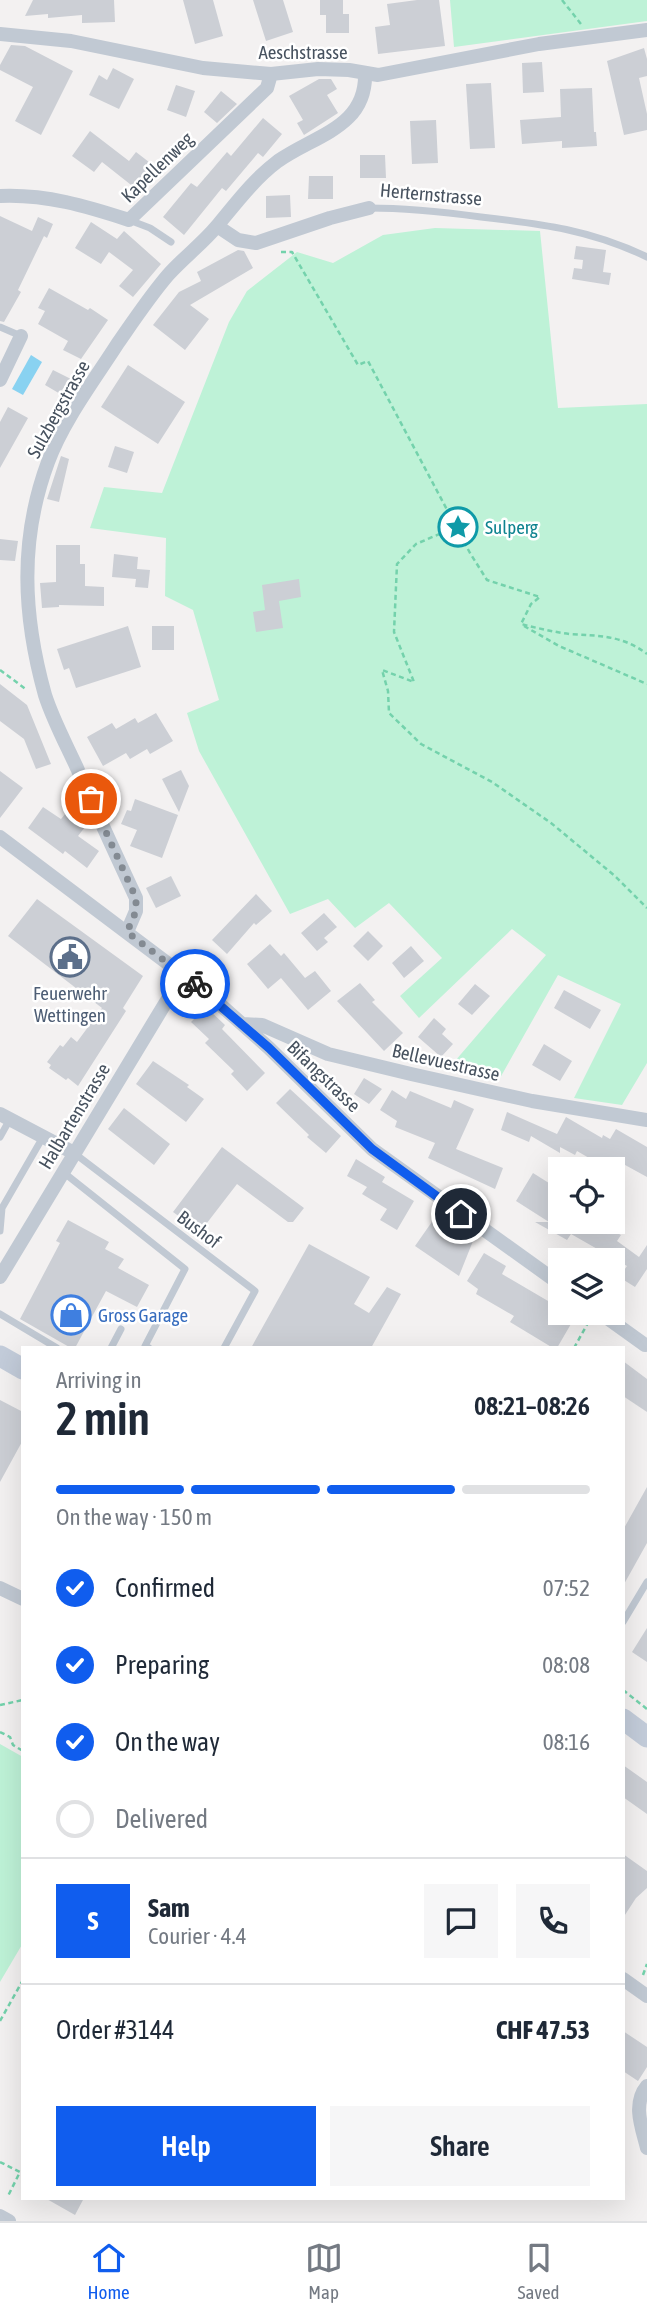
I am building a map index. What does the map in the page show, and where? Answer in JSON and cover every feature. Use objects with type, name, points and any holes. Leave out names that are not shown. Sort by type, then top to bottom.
[{"type":"main road","points":[[0,1356],[21,1368]]},
{"type":"main road","points":[[625,1720],[647,1737]]},
{"type":"street","name":"Aeschstrasse","points":[[0,34],[71,41],[203,68],[271,74],[318,69],[349,70],[378,75],[490,52],[647,30]]},
{"type":"street","name":"Sulzbergstrasse","points":[[127,932],[136,911],[136,898],[46,696],[31,627],[26,581],[28,534],[35,500],[49,459],[78,404],[169,273],[217,226],[238,198],[275,163],[336,127],[358,108],[365,89],[365,73]]},
{"type":"street","name":"Kapellenweg","points":[[0,196],[46,197],[129,220],[267,88],[271,74]]},
{"type":"street","name":"Herternstrasse","points":[[256,243],[369,208]]},
{"type":"street","points":[[217,226],[239,240],[256,243]]},
{"type":"street","points":[[0,380],[22,336]]},
{"type":"street","name":"Bifangstrasse","points":[[0,837],[185,976],[242,1024],[372,1149],[548,1275]]},
{"type":"street","name":"Halbartenstrasse","points":[[0,1277],[169,997],[185,976]]},
{"type":"street","name":"Bellevuestrasse","points":[[242,1024],[262,1025],[328,1054],[411,1074],[532,1101],[647,1120]]},
{"type":"street","points":[[5,1116],[74,1153]]},
{"type":"street","points":[[617,1325],[645,1345]]},
{"type":"street","points":[[0,1588],[21,1598]]},
{"type":"street","points":[[625,1980],[647,1996]]},
{"type":"street","points":[[647,2086],[642,2092],[639,2116],[647,2148]]},
{"type":"street","points":[[0,2216],[9,2221]]},
{"type":"lane","name":"Herternstrasse","points":[[369,208],[449,213],[551,225],[614,242],[647,257]]},
{"type":"lane","points":[[129,220],[150,228],[171,242]]},
{"type":"lane","points":[[0,327],[22,336]]},
{"type":"lane","points":[[0,1137],[5,1116]]},
{"type":"lane","points":[[0,1231],[2,1208],[43,1137]]},
{"type":"lane","name":"Bushof","points":[[74,1153],[255,1291],[225,1346]]},
{"type":"lane","name":"Bushof","points":[[62,1172],[185,1269],[145,1346]]},
{"type":"lane","points":[[0,1314],[54,1346]]},
{"type":"lane","points":[[112,1346],[121,1329]]},
{"type":"lane","points":[[625,1619],[647,1582]]},
{"type":"path","points":[[562,0],[580,22],[583,37]]},
{"type":"path","points":[[256,243],[260,252],[292,251],[358,365],[368,361],[487,580],[540,597],[531,604],[521,624]]},
{"type":"path","points":[[456,527],[416,544],[397,564],[394,632],[414,681],[382,670],[388,691],[389,713],[421,744],[492,782],[551,823],[615,876],[647,908]]},
{"type":"path","points":[[521,624],[571,634],[611,636],[627,641],[647,654]]},
{"type":"path","points":[[521,624],[559,646],[647,684]]},
{"type":"path","points":[[0,670],[37,697],[46,696]]},
{"type":"path","points":[[574,1346],[586,1325]]},
{"type":"path","points":[[625,1692],[647,1709]]},
{"type":"path","points":[[0,1705],[21,1700]]},
{"type":"path","points":[[0,1732],[10,1737],[13,1745],[21,1750]]},
{"type":"path","points":[[0,2021],[21,1984]]},
{"type":"path","points":[[0,2162],[20,2172],[8,2196]]},
{"type":"green space","points":[[450,0],[647,0],[647,21],[454,47]]},
{"type":"green space","points":[[435,228],[540,231],[558,408],[647,404],[647,1063],[622,1105],[574,1098],[621,1004],[558,975],[500,1078],[449,1068],[546,955],[512,929],[419,1018],[400,996],[442,958],[389,903],[355,928],[328,899],[290,914],[199,751],[187,713],[219,700],[193,610],[165,596],[166,538],[90,528],[104,487],[162,493],[229,322],[247,291],[297,252],[333,263],[383,235]]},
{"type":"green space","points":[[0,1744],[21,1756],[21,1946],[0,1982]]},
{"type":"water","points":[[31,355],[42,362],[23,395],[12,389]]},
{"type":"building","points":[[33,0],[114,0],[115,22],[82,23],[82,15],[48,18],[48,14],[25,16]]},
{"type":"building","points":[[183,0],[213,0],[223,36],[195,44]]},
{"type":"building","points":[[253,0],[283,0],[293,32],[266,41]]},
{"type":"building","points":[[320,0],[343,0],[343,14],[349,14],[349,33],[326,33],[326,15],[320,15]]},
{"type":"building","points":[[439,0],[445,46],[378,54],[375,27],[390,25],[387,4]]},
{"type":"building","points":[[11,45],[25,46],[73,71],[41,135],[15,121],[33,87],[0,70]]},
{"type":"building","points":[[644,48],[647,76],[639,78],[647,114],[647,130],[624,135],[607,61]]},
{"type":"building","points":[[542,62],[544,92],[523,93],[522,63]]},
{"type":"building","points":[[113,68],[134,79],[119,109],[89,95],[99,75],[107,80]]},
{"type":"building","points":[[319,79],[331,79],[337,89],[327,95],[338,113],[304,135],[297,123],[303,120],[289,96]]},
{"type":"building","points":[[491,83],[495,148],[470,149],[466,84]]},
{"type":"building","points":[[176,85],[195,91],[186,117],[167,110]]},
{"type":"building","points":[[592,88],[597,146],[562,148],[562,141],[522,144],[520,120],[561,117],[560,89]]},
{"type":"building","points":[[221,91],[237,104],[217,123],[204,112]]},
{"type":"building","points":[[263,118],[282,134],[263,157],[258,153],[226,191],[222,188],[184,235],[163,217],[191,183],[197,187],[227,152],[231,156]]},
{"type":"building","points":[[436,120],[438,163],[412,164],[410,121]]},
{"type":"building","points":[[90,131],[129,161],[136,152],[158,169],[140,192],[102,162],[94,172],[72,156]]},
{"type":"building","points":[[360,155],[385,155],[386,178],[360,178]]},
{"type":"building","points":[[309,176],[333,176],[333,199],[308,199]]},
{"type":"building","points":[[290,195],[291,217],[266,218],[266,196]]},
{"type":"building","points":[[0,216],[32,231],[38,217],[53,224],[47,238],[44,236],[18,290],[21,292],[4,322],[0,321]]},
{"type":"building","points":[[91,222],[117,239],[124,231],[161,264],[133,297],[119,286],[133,270],[109,252],[101,264],[75,248]]},
{"type":"building","points":[[576,246],[606,250],[603,272],[611,273],[609,285],[572,279],[574,268],[582,269],[583,260],[574,259]]},
{"type":"building","points":[[238,250],[244,251],[253,268],[190,305],[209,319],[185,350],[153,325],[179,292],[201,281],[197,272]]},
{"type":"building","points":[[49,288],[108,320],[81,359],[63,350],[68,341],[38,324],[45,311],[38,308]]},
{"type":"building","points":[[128,365],[185,402],[158,444],[101,407]]},
{"type":"building","points":[[53,370],[71,379],[62,395],[45,385]]},
{"type":"building","points":[[8,407],[28,418],[0,468],[0,422]]},
{"type":"building","points":[[115,446],[134,452],[127,473],[108,467]]},
{"type":"building","points":[[61,456],[69,459],[59,502],[47,499]]},
{"type":"building","points":[[0,539],[18,541],[15,561],[0,560]]},
{"type":"building","points":[[56,545],[80,545],[80,564],[85,564],[85,586],[104,587],[104,606],[59,605],[42,608],[40,583],[56,582]]},
{"type":"building","points":[[114,554],[138,557],[137,569],[150,570],[148,588],[135,587],[136,579],[112,577]]},
{"type":"building","points":[[299,579],[301,597],[279,601],[283,628],[256,632],[253,612],[265,610],[262,585]]},
{"type":"building","points":[[128,626],[141,667],[76,688],[69,668],[64,670],[57,649]]},
{"type":"building","points":[[152,626],[174,626],[174,650],[152,650]]},
{"type":"building","points":[[0,684],[27,705],[51,764],[36,769],[24,739],[0,721]]},
{"type":"building","points":[[156,713],[173,741],[150,754],[147,749],[130,759],[126,753],[103,766],[87,737],[112,723],[116,729],[135,718],[138,723]]},
{"type":"building","points":[[181,770],[189,786],[179,812],[162,779]]},
{"type":"building","points":[[0,771],[23,788],[0,818]]},
{"type":"building","points":[[135,799],[178,815],[162,858],[130,846],[137,830],[121,824],[127,810],[131,811]]},
{"type":"building","points":[[43,807],[61,819],[66,813],[85,827],[78,836],[99,851],[87,868],[28,828]]},
{"type":"building","points":[[171,876],[181,896],[156,908],[146,888]]},
{"type":"building","points":[[256,894],[272,911],[256,925],[254,923],[227,954],[212,940]]},
{"type":"building","points":[[37,899],[143,976],[123,1008],[126,1011],[78,1086],[49,1068],[51,1065],[47,1062],[60,1045],[63,1047],[71,1037],[77,1042],[102,1008],[8,936]]},
{"type":"building","points":[[324,913],[337,927],[324,938],[328,942],[317,951],[301,933]]},
{"type":"building","points":[[368,931],[383,946],[368,961],[353,946]]},
{"type":"building","points":[[270,944],[281,956],[284,953],[305,978],[315,971],[331,991],[308,1010],[281,978],[268,989],[247,964]]},
{"type":"building","points":[[411,946],[424,961],[404,978],[392,963]]},
{"type":"building","points":[[360,983],[375,1000],[372,1002],[403,1033],[384,1051],[337,1001]]},
{"type":"building","points":[[475,984],[490,996],[472,1015],[458,1004]]},
{"type":"building","points":[[564,990],[601,1010],[590,1029],[554,1008]]},
{"type":"building","points":[[206,1007],[225,1025],[222,1029],[265,1073],[247,1091],[231,1074],[234,1071],[205,1043],[209,1039],[191,1022]]},
{"type":"building","points":[[434,1018],[446,1029],[442,1034],[453,1044],[441,1057],[418,1037]]},
{"type":"building","points":[[544,1044],[572,1061],[560,1081],[532,1065]]},
{"type":"building","points":[[153,1061],[189,1085],[187,1087],[204,1099],[186,1122],[136,1084]]},
{"type":"building","points":[[364,1078],[382,1089],[369,1104],[354,1094]]},
{"type":"building","points":[[290,1089],[341,1136],[326,1153],[307,1137],[309,1135],[276,1103]]},
{"type":"building","points":[[392,1090],[406,1099],[410,1091],[451,1108],[454,1100],[474,1109],[456,1149],[503,1168],[495,1189],[428,1158],[435,1143],[395,1127],[397,1121],[380,1110]]},
{"type":"building","points":[[124,1108],[170,1144],[154,1165],[108,1129]]},
{"type":"building","points":[[507,1112],[557,1134],[566,1117],[602,1138],[603,1135],[610,1139],[616,1129],[647,1147],[647,1177],[625,1165],[625,1157],[587,1157],[577,1151],[575,1155],[560,1147],[560,1153],[531,1136],[529,1142],[501,1130]]},
{"type":"building","points":[[222,1147],[304,1208],[293,1222],[288,1222],[237,1184],[200,1232],[186,1226],[184,1220],[173,1212]]},
{"type":"building","points":[[356,1159],[385,1177],[382,1182],[414,1201],[397,1230],[380,1220],[387,1209],[362,1194],[367,1187],[347,1176]]},
{"type":"building","points":[[533,1173],[548,1182],[548,1221],[516,1201]]},
{"type":"building","points":[[436,1216],[473,1241],[459,1276],[415,1246]]},
{"type":"building","points":[[68,1220],[109,1242],[105,1249],[124,1259],[118,1268],[149,1285],[137,1307],[106,1291],[76,1346],[67,1346],[20,1319],[60,1243],[56,1241]]},
{"type":"building","points":[[535,1222],[548,1222],[548,1229]]},
{"type":"building","points":[[556,1234],[571,1234],[567,1240]]},
{"type":"building","points":[[571,1234],[619,1234],[617,1241],[639,1257],[647,1245],[647,1269],[635,1287],[625,1281],[625,1248],[596,1248]]},
{"type":"building","points":[[309,1244],[370,1277],[354,1304],[369,1313],[387,1287],[401,1294],[372,1346],[252,1346]]},
{"type":"building","points":[[484,1253],[506,1266],[502,1274],[548,1301],[548,1325],[570,1325],[558,1346],[550,1346],[510,1322],[514,1316],[476,1294],[478,1289],[467,1281]]},
{"type":"building","points":[[625,1362],[647,1379],[647,1412],[625,1397]]},
{"type":"building","points":[[0,1400],[21,1411],[21,1444],[0,1482]]},
{"type":"building","points":[[647,1487],[647,1543],[625,1582],[625,1526]]},
{"type":"building","points":[[647,1628],[647,1662],[632,1652]]},
{"type":"building","points":[[625,1766],[647,1782],[647,1814],[625,1798]]},
{"type":"building","points":[[625,1855],[647,1871],[647,1888],[636,1898],[625,1915]]},
{"type":"building","points":[[625,2032],[647,2047],[647,2067],[638,2081],[625,2072]]},
{"type":"building","points":[[49,2200],[83,2200],[75,2215]]},
{"type":"way so far","points":[[91,799],[136,898],[136,911],[127,932],[195,984]]},
{"type":"place","name":"Sulperg","points":[[458,527]]},
{"type":"place","name":"Feuerwehr Wettingen","points":[[70,957]]},
{"type":"place","name":"Gross Garage","points":[[71,1315]]},
{"type":"route","points":[[195,984],[269,1048],[372,1149],[461,1214]]}]
